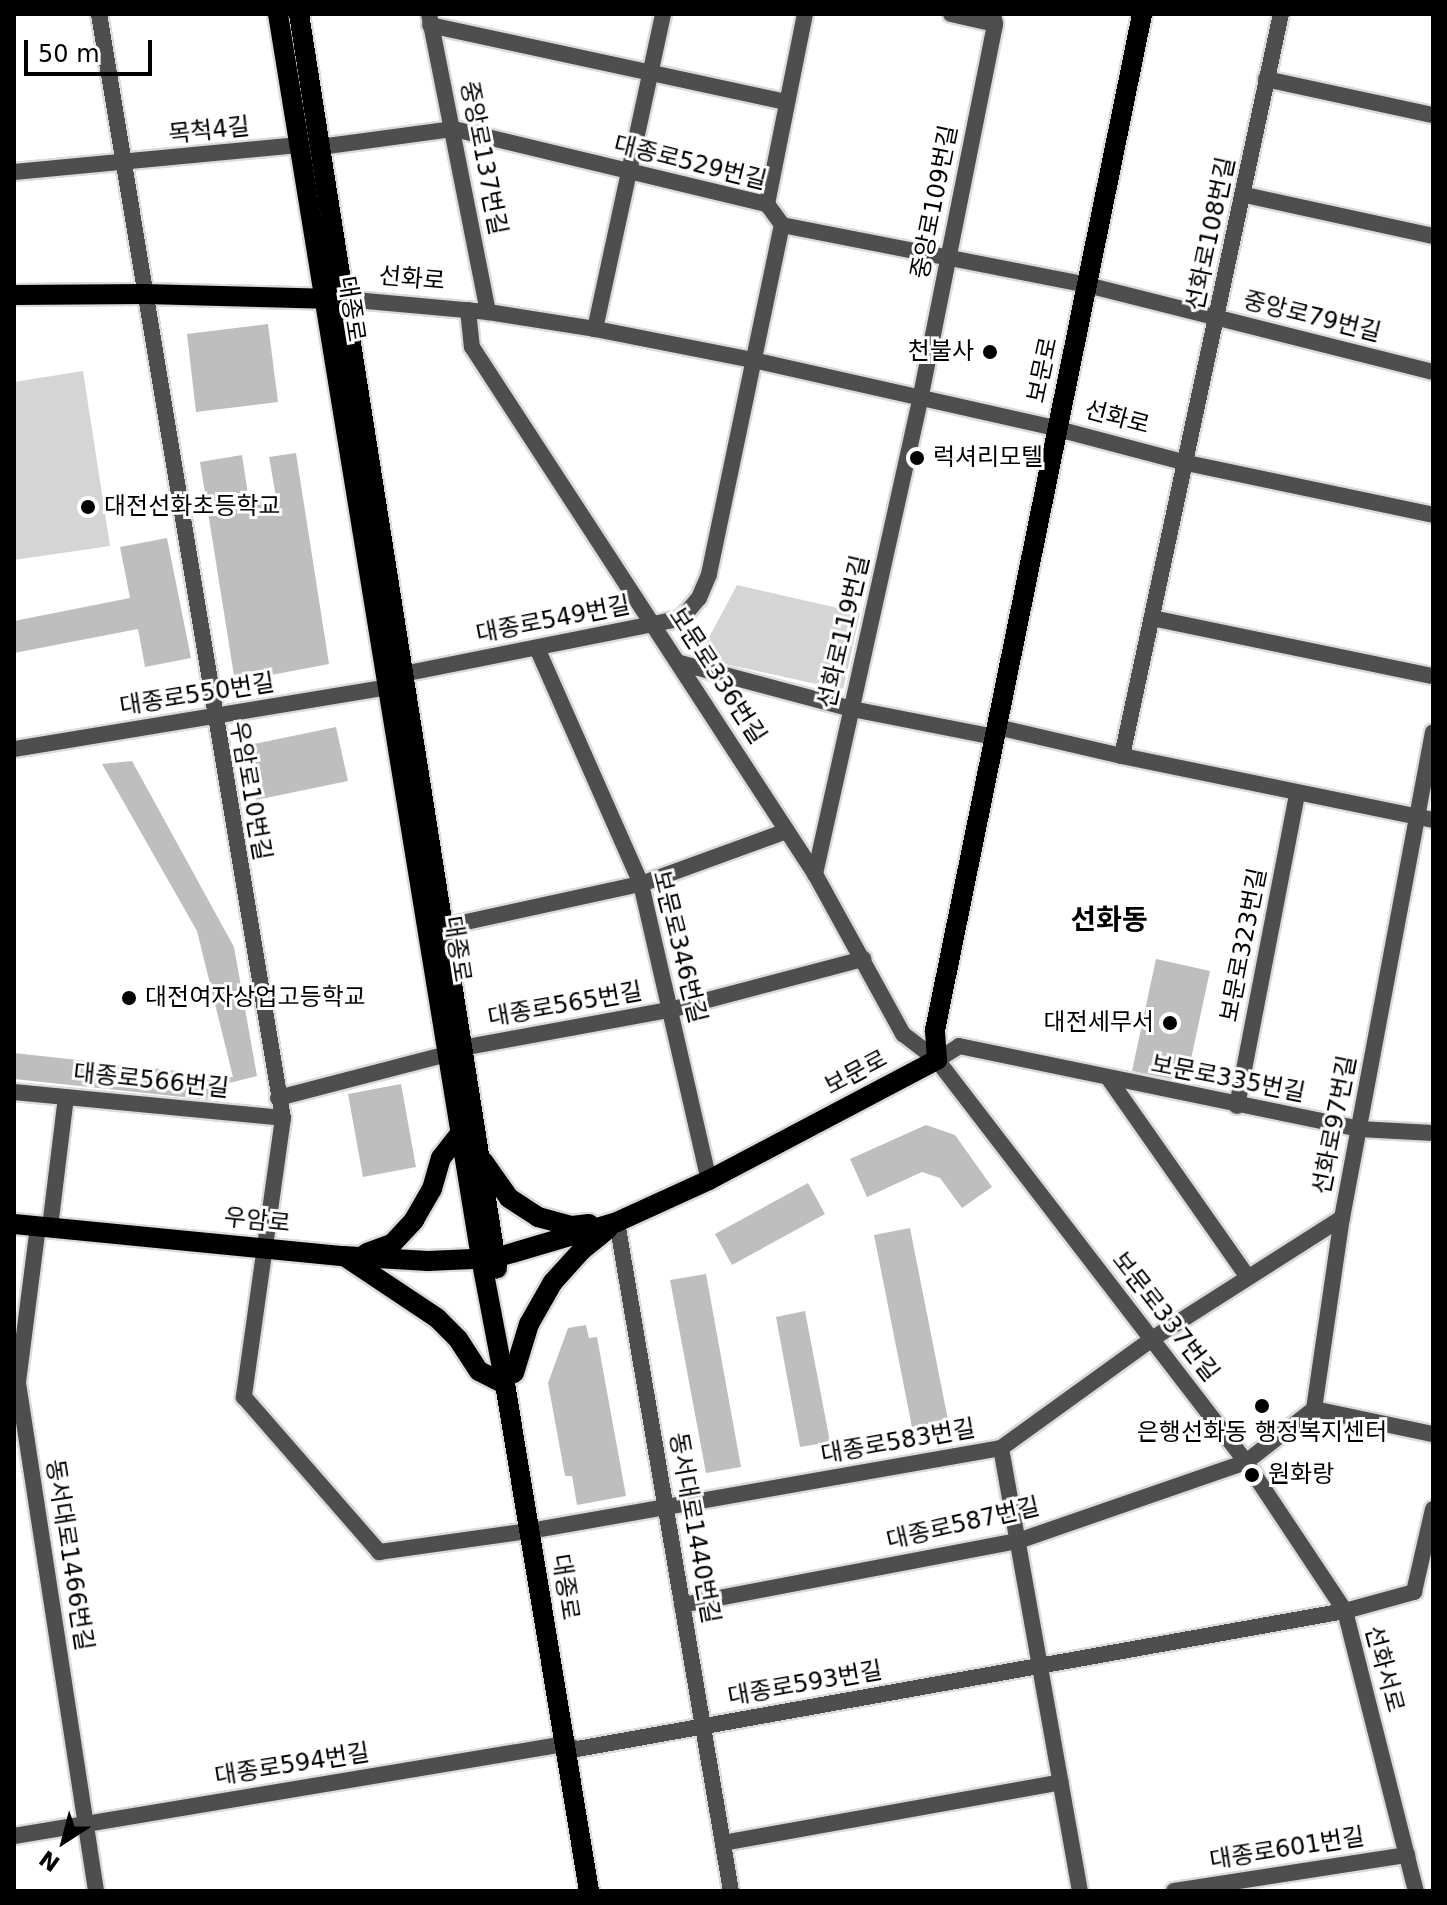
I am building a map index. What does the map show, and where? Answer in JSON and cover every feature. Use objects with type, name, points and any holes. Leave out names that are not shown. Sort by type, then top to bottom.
[{"type":"main road","name":"대종로","points":[[278,14],[344,299],[395,681],[455,1051],[479,1153],[488,1258]]},
{"type":"main road","name":"대종로","points":[[299,14],[323,300],[443,927],[461,1132],[488,1258],[571,1746],[601,1891]]},
{"type":"main road","name":"보문로","points":[[488,1258],[617,1222],[709,1180],[937,1060],[935,1030],[1142,14]]},
{"type":"main road","name":"선화로","points":[[14,295],[145,294],[344,299]]},
{"type":"main road","points":[[343,1256],[373,1253],[399,1236],[414,1220],[432,1189],[441,1158],[461,1132]]},
{"type":"main road","points":[[479,1153],[509,1198],[538,1217],[572,1226],[617,1222]]},
{"type":"main road","points":[[343,1256],[437,1318],[458,1339],[479,1371],[510,1378],[529,1324],[553,1282],[582,1250],[617,1222]]},
{"type":"main road","name":"우암로","points":[[14,1224],[343,1256],[428,1261],[488,1258]]},
{"type":"main road","name":"대종로","points":[[571,1746],[589,1891]]},
{"type":"street","points":[[99,14],[145,294]]},
{"type":"street","points":[[595,329],[663,14]]},
{"type":"street","points":[[767,204],[805,14]]},
{"type":"street","points":[[951,14],[994,19]]},
{"type":"street","name":"선화로108번길","points":[[1187,463],[1281,14]]},
{"type":"street","name":"중앙로109번길","points":[[920,400],[994,19]]},
{"type":"street","points":[[429,20],[787,102]]},
{"type":"street","name":"중앙로137번길","points":[[429,20],[454,129],[488,312]]},
{"type":"street","points":[[1266,79],[1433,115]]},
{"type":"street","name":"대종로529번길","points":[[310,146],[454,129],[767,204],[782,225],[948,255],[1087,285]]},
{"type":"street","name":"목척4길","points":[[14,172],[310,146]]},
{"type":"street","points":[[1245,195],[1433,236]]},
{"type":"street","points":[[753,360],[782,225]]},
{"type":"street","name":"중앙로79번길","points":[[1087,285],[1433,372]]},
{"type":"street","name":"우암로10번길","points":[[145,294],[283,1118],[244,1397],[379,1552],[535,1530]]},
{"type":"street","name":"선화로","points":[[344,299],[488,312],[753,360],[1058,429],[1187,463],[1433,515]]},
{"type":"street","name":"보문로336번길","points":[[468,310],[472,347],[815,874],[903,1034],[937,1060]]},
{"type":"street","name":"대종로549번길","points":[[395,681],[682,618],[699,598],[709,574],[753,360]]},
{"type":"street","name":"선화로119번길","points":[[815,874],[920,400]]},
{"type":"street","points":[[1122,756],[1187,463]]},
{"type":"street","points":[[1152,618],[1433,676]]},
{"type":"street","name":"보문로346번길","points":[[537,648],[641,884],[709,1180]]},
{"type":"street","points":[[680,663],[852,709],[996,732],[1425,818]]},
{"type":"street","name":"대종로550번길","points":[[14,749],[214,717],[395,681]]},
{"type":"street","name":"선화로97번길","points":[[1314,1409],[1342,1218],[1425,818],[1433,732]]},
{"type":"street","name":"보문로323번길","points":[[1237,1106],[1297,793]]},
{"type":"street","points":[[443,927],[641,884],[787,831]]},
{"type":"street","name":"대종로565번길","points":[[455,1051],[670,1010],[863,959]]},
{"type":"street","name":"보문로335번길","points":[[937,1060],[959,1046],[1359,1129],[1433,1133]]},
{"type":"street","points":[[278,1098],[455,1051]]},
{"type":"street","name":"보문로337번길","points":[[937,1060],[1246,1462],[1345,1611]]},
{"type":"street","name":"보문로335번길","points":[[1109,1079],[1247,1276]]},
{"type":"street","name":"대종로566번길","points":[[14,1092],[283,1118]]},
{"type":"street","name":"동서대로1466번길","points":[[66,1097],[18,1383],[96,1891]]},
{"type":"street","name":"대종로583번길","points":[[535,1530],[1001,1448],[1152,1339],[1342,1218]]},
{"type":"street","name":"동서대로1440번길","points":[[617,1222],[731,1891]]},
{"type":"street","points":[[1314,1409],[1433,1434]]},
{"type":"street","name":"대종로587번길","points":[[682,1605],[1018,1541],[1246,1462],[1314,1409]]},
{"type":"street","points":[[1001,1448],[1080,1891]]},
{"type":"street","name":"선화서로","points":[[1416,1891],[1345,1611],[1414,1592],[1433,1509]]},
{"type":"street","name":"대종로593번길","points":[[571,1746],[703,1726],[1345,1611]]},
{"type":"street","name":"대종로594번길","points":[[14,1836],[571,1746]]},
{"type":"street","points":[[723,1843],[1061,1782]]},
{"type":"street","name":"대종로601번길","points":[[1174,1891],[1407,1855]]},
{"type":"shaded area","points":[[83,371],[110,546],[14,560],[14,382]]},
{"type":"shaded area","points":[[737,585],[860,613],[843,690],[698,658]]},
{"type":"building","points":[[268,324],[278,402],[196,412],[187,334]]},
{"type":"building","points":[[296,453],[329,664],[235,682],[200,462],[242,455],[249,501],[276,497],[269,457]]},
{"type":"building","points":[[167,538],[191,658],[145,667],[138,629],[14,653],[14,621],[130,598],[120,547]]},
{"type":"building","points":[[336,727],[348,781],[256,800],[245,746]]},
{"type":"building","points":[[132,761],[234,947],[257,1076],[213,1087],[211,1100],[14,1079],[14,1053],[233,1077],[197,931],[102,764]]},
{"type":"building","name":"대전세무서","points":[[1156,959],[1210,971],[1186,1082],[1132,1071]]},
{"type":"building","points":[[401,1084],[416,1167],[363,1177],[348,1094]]},
{"type":"building","points":[[926,1125],[955,1135],[992,1187],[962,1208],[940,1178],[922,1172],[867,1197],[850,1159]]},
{"type":"building","points":[[808,1183],[825,1214],[732,1265],[715,1234]]},
{"type":"building","points":[[910,1228],[948,1420],[912,1427],[874,1235]]},
{"type":"building","points":[[706,1274],[741,1467],[706,1473],[670,1280]]},
{"type":"building","points":[[805,1311],[830,1442],[800,1447],[776,1317]]},
{"type":"building","points":[[586,1325],[589,1338],[597,1337],[626,1496],[577,1505],[572,1476],[565,1476],[548,1383],[568,1328]]},
{"type":"place","name":"천불사","points":[[990,352]]},
{"type":"place","name":"럭셔리모텔","points":[[917,458]]},
{"type":"place","name":"대전선화초등학교","points":[[88,507]]},
{"type":"place","name":"대전여자상업고등학교","points":[[129,998]]},
{"type":"place","name":"대전세무서","points":[[1170,1023]]},
{"type":"place","name":"은행선화동 행정복지센터","points":[[1262,1406]]},
{"type":"place","name":"원화랑","points":[[1252,1475]]},
{"type":"district","name":"선화동","points":[[1109,920]]}]
